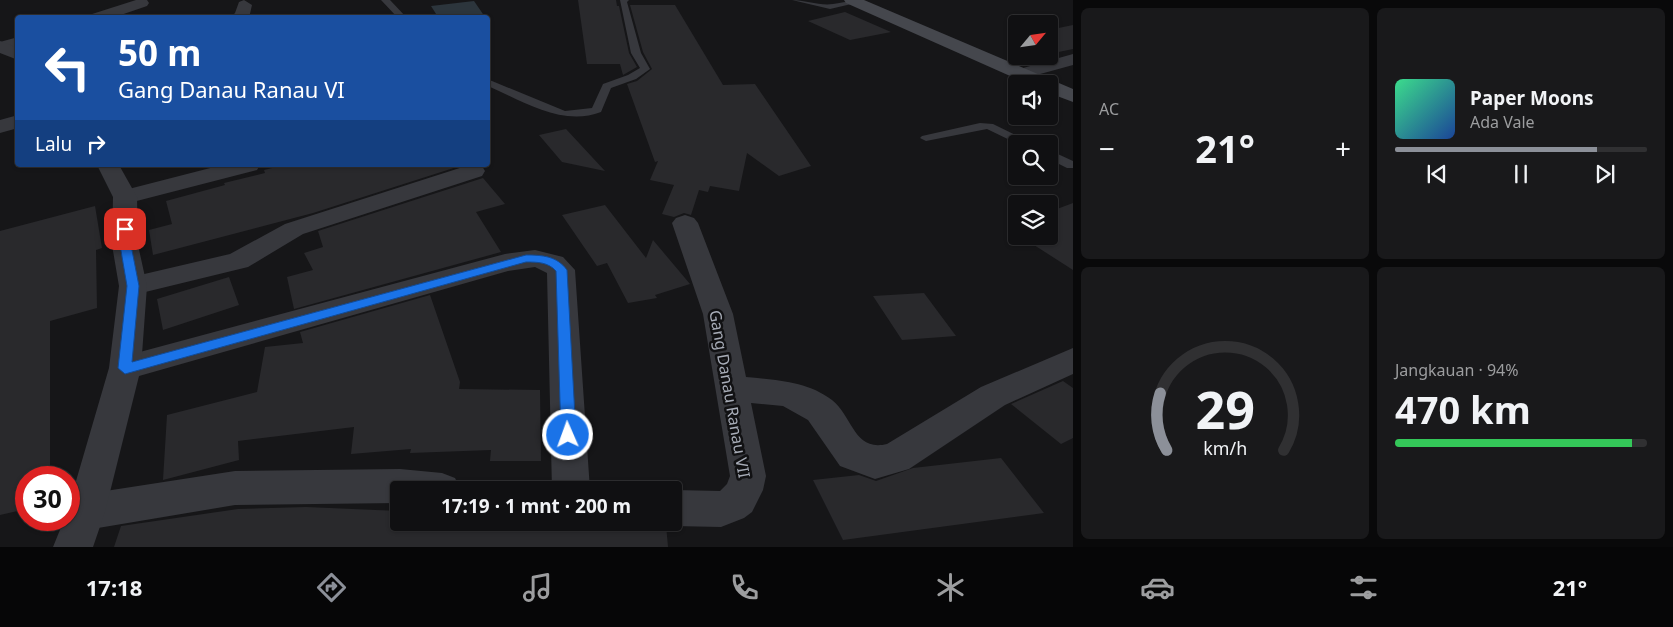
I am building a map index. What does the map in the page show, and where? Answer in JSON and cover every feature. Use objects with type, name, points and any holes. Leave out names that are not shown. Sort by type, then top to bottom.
[{"type":"main road","points":[[854,1],[1022,74]]},
{"type":"main road","points":[[1058,90],[1073,96]]},
{"type":"street","points":[[103,15],[139,1],[152,9],[149,15]]},
{"type":"street","points":[[1022,74],[1073,59]]},
{"type":"street","points":[[0,127],[15,121]]},
{"type":"street","points":[[73,547],[86,512],[125,368],[133,286],[126,245],[125,197],[109,167]]},
{"type":"street","points":[[125,197],[241,167]]},
{"type":"street","points":[[133,286],[238,261],[294,229],[474,171]]},
{"type":"street","name":"Gang Danau Ranau VII","points":[[682,508],[721,510],[735,505],[746,491],[748,476],[718,314],[685,223]]},
{"type":"street","points":[[125,368],[486,268],[526,258],[542,259],[556,264],[561,270],[571,481]]},
{"type":"street","points":[[732,388],[788,394],[820,410],[853,455],[875,463],[896,458],[993,396],[1073,360]]},
{"type":"street","points":[[86,512],[235,488],[390,486]]},
{"type":"lane","points":[[385,0],[400,15]]},
{"type":"lane","points":[[490,85],[564,114],[589,113],[597,110],[607,86],[632,77],[645,69],[636,53],[623,1],[625,0]]},
{"type":"lane","points":[[796,0],[830,7],[854,1]]},
{"type":"lane","points":[[926,138],[980,126],[989,126],[1008,135]]},
{"type":"lane","points":[[1058,158],[1072,165]]},
{"type":"shaded area","points":[[474,1],[484,15],[437,15],[431,6]]},
{"type":"building","points":[[578,0],[616,0],[629,53],[637,67],[623,75],[620,64],[587,64]]},
{"type":"building","points":[[630,5],[675,5],[723,85],[755,84],[811,166],[779,176],[747,153],[739,191],[710,186],[708,192],[699,190],[691,215],[684,213],[674,217],[662,214],[674,185],[650,180],[658,161],[655,162],[627,84],[637,81],[652,69],[643,52]]},
{"type":"building","points":[[845,12],[891,32],[850,40],[808,21]]},
{"type":"building","points":[[1073,25],[1073,49],[1058,52],[1058,28]]},
{"type":"building","points":[[566,129],[605,171],[562,162],[539,135]]},
{"type":"building","points":[[276,167],[457,167],[313,213],[153,255],[149,230],[172,224],[166,201],[225,185],[224,183],[265,173],[264,170]]},
{"type":"building","points":[[483,178],[505,204],[476,212],[501,252],[294,309],[287,277],[313,270],[304,253],[323,247],[318,231]]},
{"type":"building","points":[[1073,203],[1073,270],[1034,245],[1058,245],[1058,209]]},
{"type":"building","points":[[605,205],[646,258],[653,240],[690,284],[655,295],[657,298],[628,303],[607,263],[597,266],[562,215]]},
{"type":"building","points":[[95,206],[102,248],[96,250],[97,308],[50,321],[50,466],[15,466],[15,512],[0,515],[0,231]]},
{"type":"building","points":[[229,277],[239,305],[163,330],[157,299]]},
{"type":"building","points":[[924,293],[956,336],[902,340],[873,296]]},
{"type":"building","points":[[430,295],[460,382],[459,389],[540,390],[541,461],[490,461],[491,450],[410,453],[411,449],[351,454],[354,427],[238,441],[239,460],[163,480],[167,415],[257,392],[265,347],[303,343],[300,332]]},
{"type":"building","points":[[1063,381],[1073,388],[1073,438],[1061,444],[1011,404]]},
{"type":"building","points":[[1001,458],[1044,513],[843,540],[813,480],[859,475],[876,481],[913,468]]},
{"type":"building","points":[[306,507],[390,511],[390,531],[667,531],[668,547],[114,547],[121,526],[238,509]]},
{"type":"route","points":[[125,229],[133,286],[125,368],[363,301],[526,258],[542,259],[556,264],[561,270],[568,435]]}]
